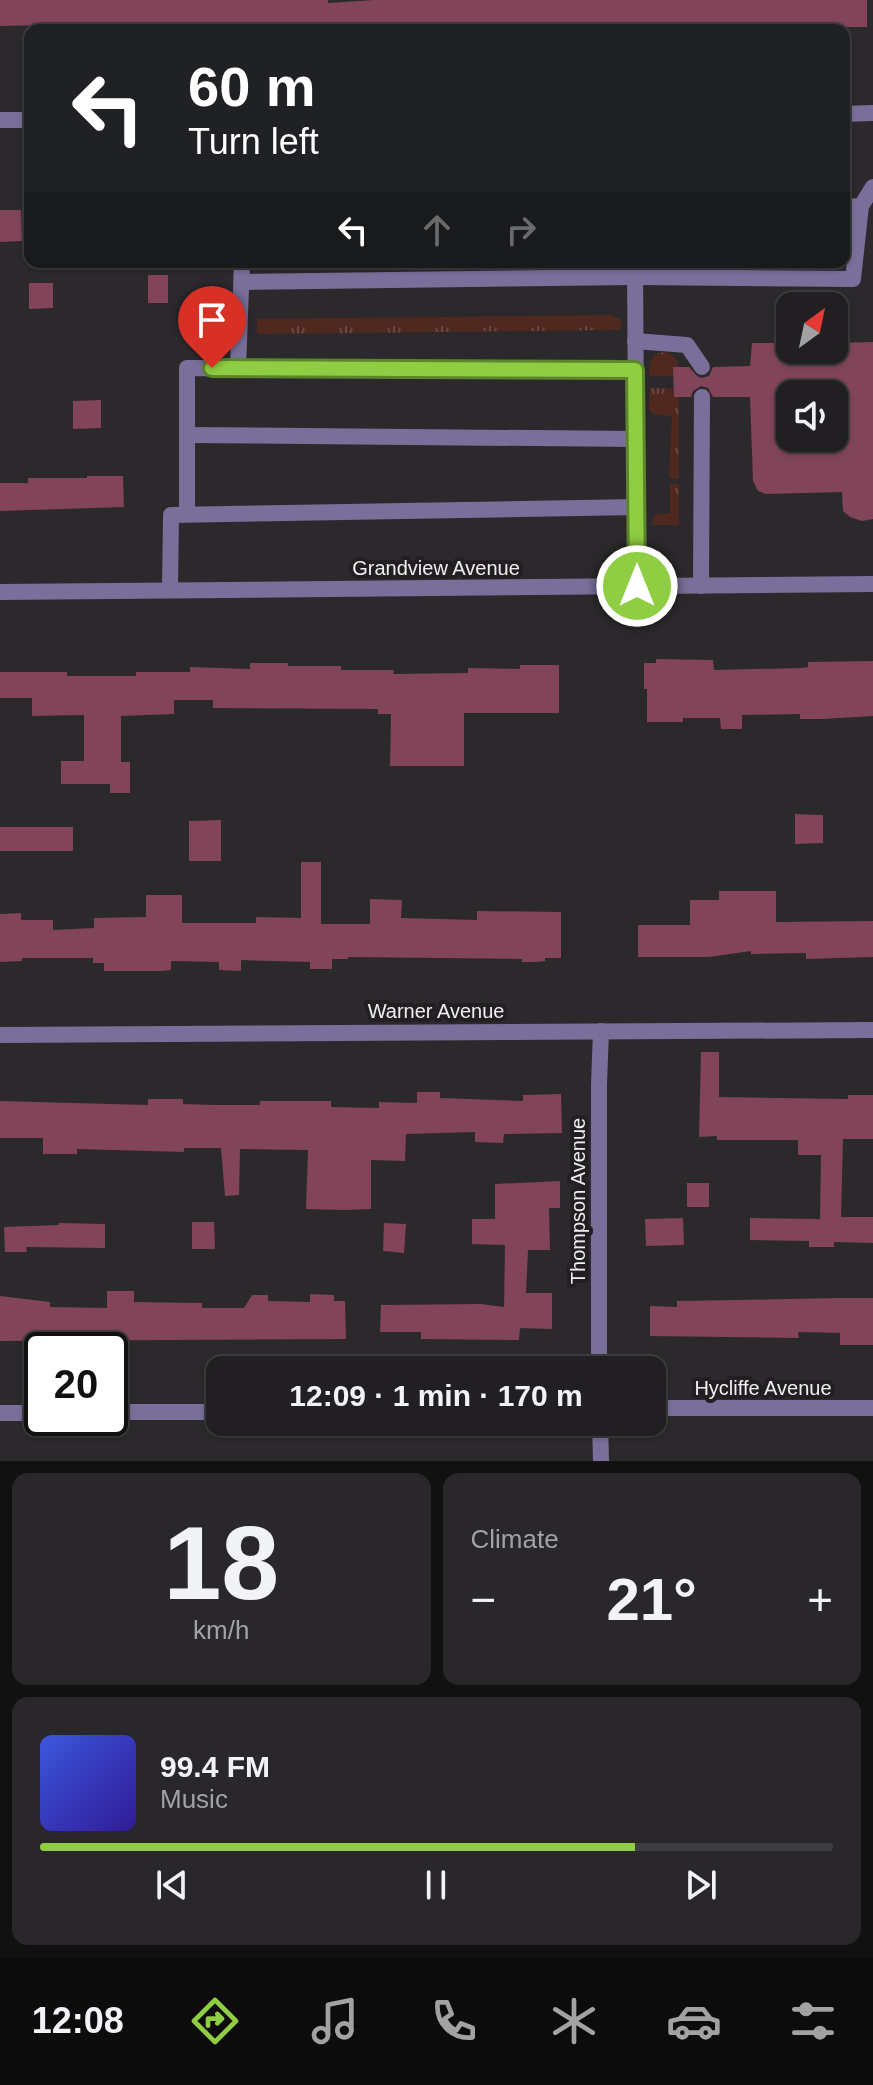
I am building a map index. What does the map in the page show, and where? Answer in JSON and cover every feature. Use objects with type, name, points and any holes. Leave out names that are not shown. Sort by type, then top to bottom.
[{"type":"street","points":[[850,114],[873,113]]},
{"type":"street","points":[[0,120],[24,120]]},
{"type":"street","points":[[242,282],[635,270],[853,279],[861,206],[873,187]]},
{"type":"street","points":[[850,207],[861,206]]},
{"type":"street","points":[[238,368],[242,268]]},
{"type":"street","points":[[635,270],[637,586]]},
{"type":"street","points":[[635,341],[687,345],[702,367]]},
{"type":"street","points":[[187,514],[187,368],[635,370]]},
{"type":"street","points":[[701,586],[702,397]]},
{"type":"street","points":[[187,435],[636,439]]},
{"type":"street","points":[[170,590],[171,515],[637,507]]},
{"type":"street","name":"Grandview Avenue","points":[[0,592],[873,584]]},
{"type":"street","name":"Warner Avenue","points":[[0,1035],[873,1030]]},
{"type":"street","name":"Thompson Avenue","points":[[599,1356],[601,1031]]},
{"type":"street","name":"Hycliffe Avenue","points":[[666,1408],[873,1408]]},
{"type":"street","points":[[128,1412],[206,1412]]},
{"type":"street","points":[[0,1413],[24,1413]]},
{"type":"street","points":[[600,1436],[601,1461]]},
{"type":"green space","points":[[611,315],[621,320],[622,326],[618,330],[257,332],[257,320],[260,319]]},
{"type":"green space","points":[[670,353],[678,361],[677,376],[649,376],[653,357]]},
{"type":"green space","points":[[650,388],[679,389],[679,479],[669,478],[672,416],[653,414],[649,409]]},
{"type":"green space","points":[[670,484],[679,484],[679,525],[651,525],[655,515],[670,513]]},
{"type":"building","points":[[0,0],[328,0],[328,3],[374,0],[867,0],[867,27],[850,27],[850,24],[0,26]]},
{"type":"building","points":[[0,210],[21,210],[22,241],[0,242]]},
{"type":"building","points":[[148,275],[168,275],[168,303],[148,303]]},
{"type":"building","points":[[29,283],[53,283],[53,308],[29,309]]},
{"type":"building","points":[[873,342],[873,519],[862,521],[843,511],[842,492],[766,494],[758,491],[753,481],[750,397],[713,397],[708,388],[701,386],[693,391],[691,397],[674,397],[673,367],[689,367],[702,378],[709,376],[713,367],[750,366],[752,343],[776,343],[776,364],[848,364],[848,343]]},
{"type":"building","points":[[101,400],[101,428],[73,429],[73,401]]},
{"type":"building","points":[[123,476],[124,507],[0,511],[0,483],[28,483],[28,478]]},
{"type":"building","points":[[656,659],[713,660],[714,670],[800,668],[808,667],[808,662],[873,661],[873,716],[800,719],[800,714],[742,715],[742,729],[721,729],[720,718],[647,722],[644,663],[656,663]]},
{"type":"building","points":[[250,663],[341,666],[341,670],[394,670],[393,674],[468,673],[468,668],[520,669],[520,665],[559,665],[559,713],[464,713],[464,766],[390,766],[391,714],[378,714],[378,709],[213,708],[213,700],[174,700],[174,714],[121,716],[121,762],[130,762],[130,793],[110,793],[110,784],[61,784],[61,761],[84,761],[84,715],[32,716],[32,698],[0,698],[0,672],[136,676],[136,672],[190,672],[190,667],[250,669]]},
{"type":"building","points":[[795,814],[823,815],[823,843],[795,844]]},
{"type":"building","points":[[221,820],[221,861],[189,861],[189,821]]},
{"type":"building","points":[[0,827],[73,827],[73,851],[0,851]]},
{"type":"building","points":[[301,862],[321,862],[321,924],[370,924],[370,899],[402,900],[401,918],[477,920],[477,911],[561,912],[561,958],[522,962],[522,959],[348,957],[332,959],[332,969],[310,969],[310,962],[241,960],[241,971],[219,970],[219,962],[171,961],[171,970],[104,971],[104,963],[93,963],[93,958],[22,958],[22,961],[0,962],[0,914],[21,913],[21,920],[53,920],[53,930],[94,928],[94,918],[146,917],[146,895],[182,895],[182,923],[256,923],[256,917],[301,918]]},
{"type":"building","points":[[719,891],[776,891],[776,922],[873,921],[873,957],[806,959],[806,953],[751,954],[751,951],[709,957],[638,957],[638,925],[690,925],[690,900],[719,900]]},
{"type":"building","points":[[701,1052],[719,1052],[719,1097],[848,1099],[848,1095],[873,1095],[873,1139],[843,1139],[841,1217],[873,1217],[873,1243],[834,1242],[834,1247],[809,1247],[809,1241],[750,1240],[750,1218],[820,1219],[821,1155],[798,1155],[798,1140],[717,1140],[717,1136],[699,1137]]},
{"type":"building","points":[[417,1092],[440,1092],[440,1098],[523,1101],[523,1095],[561,1094],[562,1133],[504,1134],[503,1143],[475,1142],[475,1132],[406,1134],[405,1161],[371,1160],[371,1209],[344,1210],[306,1209],[308,1150],[240,1149],[239,1195],[225,1196],[221,1148],[184,1148],[184,1152],[77,1149],[77,1154],[43,1154],[43,1138],[0,1138],[0,1101],[148,1105],[148,1099],[183,1099],[183,1104],[260,1105],[260,1101],[331,1101],[331,1107],[379,1108],[379,1102],[417,1103]]},
{"type":"building","points":[[560,1181],[560,1208],[549,1208],[550,1250],[528,1250],[526,1293],[552,1293],[552,1329],[520,1328],[519,1340],[421,1339],[421,1332],[380,1332],[381,1305],[481,1304],[504,1307],[505,1245],[472,1244],[472,1219],[495,1219],[495,1184]]},
{"type":"building","points":[[687,1183],[709,1183],[709,1207],[687,1207]]},
{"type":"building","points":[[683,1218],[684,1245],[646,1246],[645,1219]]},
{"type":"building","points":[[192,1222],[214,1222],[215,1249],[192,1249]]},
{"type":"building","points":[[384,1223],[406,1224],[404,1253],[383,1251]]},
{"type":"building","points":[[105,1224],[105,1248],[26,1247],[27,1252],[5,1252],[4,1227]]},
{"type":"building","points":[[107,1291],[134,1291],[134,1302],[202,1303],[202,1308],[244,1308],[252,1295],[268,1295],[268,1301],[310,1302],[310,1294],[334,1295],[334,1301],[345,1301],[346,1339],[128,1340],[128,1332],[24,1332],[24,1341],[0,1341],[0,1296],[50,1302],[50,1307],[107,1308]]},
{"type":"building","points":[[873,1298],[873,1345],[840,1345],[840,1333],[798,1332],[799,1338],[650,1336],[650,1306],[677,1307],[677,1301]]},
{"type":"route","points":[[212,368],[635,370],[637,586]]}]
